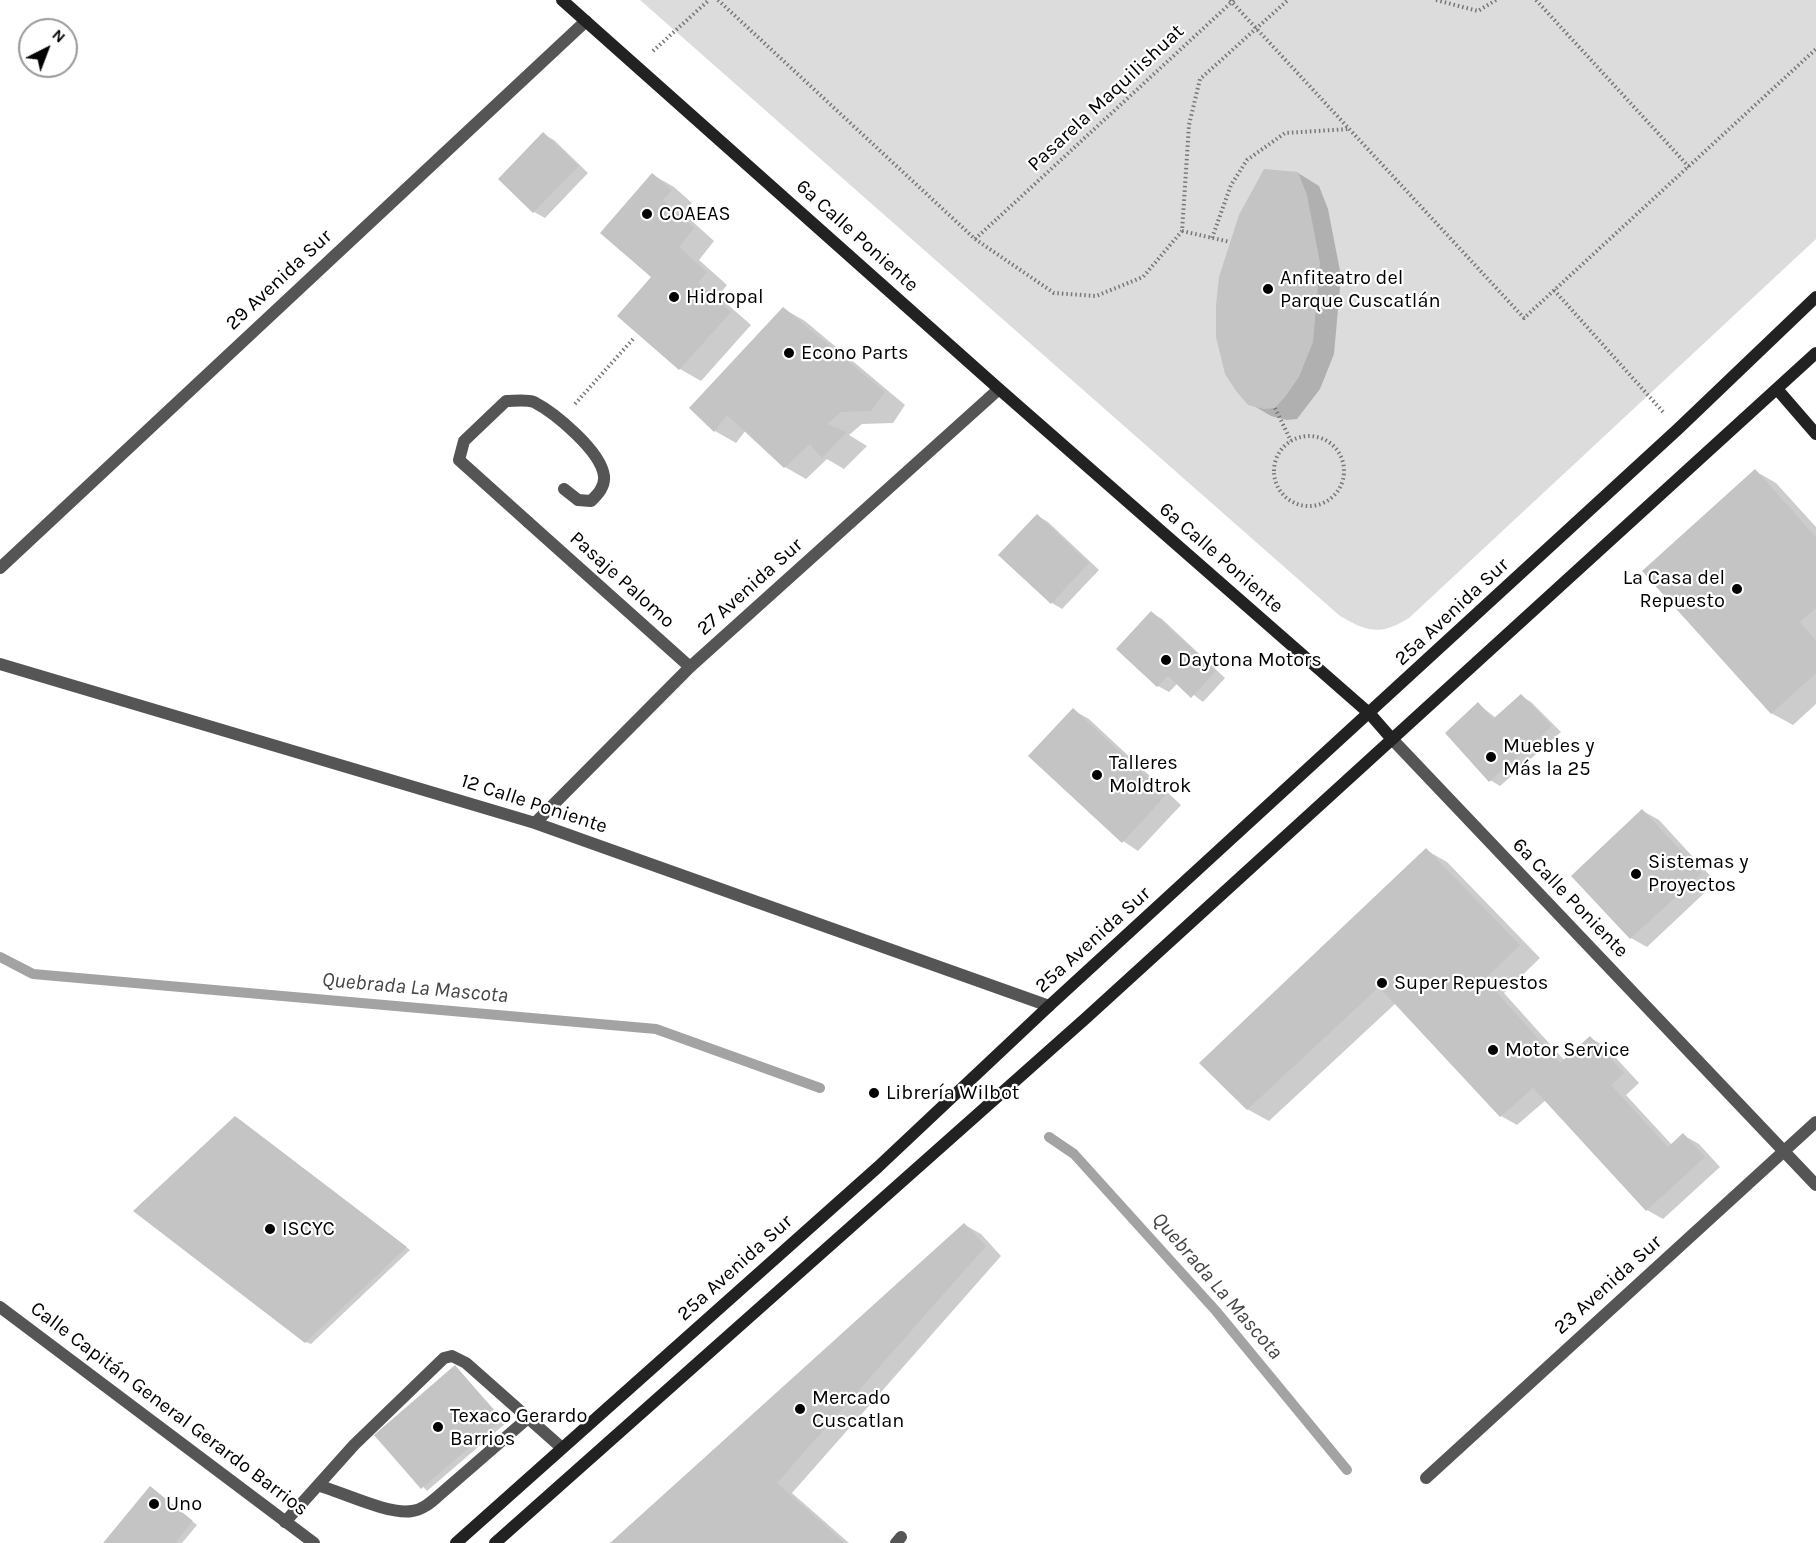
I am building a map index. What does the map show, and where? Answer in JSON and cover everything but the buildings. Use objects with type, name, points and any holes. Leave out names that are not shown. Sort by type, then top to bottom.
[{"type":"street","name":"6a Calle Poniente","points":[[562,0],[999,389],[1370,714],[1816,1185]]},
{"type":"street","name":"29 Avenida Sur","points":[[0,568],[586,21]]},
{"type":"street","name":"25a Avenida Sur","points":[[456,1543],[878,1167],[1049,1006],[1370,714],[1678,429],[1816,297]]},
{"type":"street","points":[[495,1543],[1095,1010],[1816,353]]},
{"type":"street","name":"27 Avenida Sur","points":[[535,823],[690,667],[999,389]]},
{"type":"street","points":[[1777,389],[1816,434]]},
{"type":"street","name":"Pasaje Palomo","points":[[560,421],[532,401],[506,401],[464,441],[459,460],[690,667]]},
{"type":"street","points":[[560,421],[594,455],[604,476],[601,490],[591,501],[578,500],[564,489]]},
{"type":"street","name":"12 Calle Poniente","points":[[0,664],[535,823],[1049,1006]]},
{"type":"street","name":"23 Avenida Sur","points":[[1426,1478],[1816,1122]]},
{"type":"street","name":"Calle Capitán General Gerardo Barrios","points":[[0,1307],[314,1543]]},
{"type":"street","points":[[285,1522],[320,1486],[368,1430],[444,1358],[452,1356],[466,1363],[562,1448]]},
{"type":"street","points":[[320,1486],[395,1510],[412,1511],[424,1507],[437,1497],[528,1418]]},
{"type":"path","points":[[637,66],[709,0]]},
{"type":"path","points":[[718,0],[975,239],[1054,292],[1096,296],[1143,277],[1182,231],[1189,125],[1200,79],[1288,0]]},
{"type":"path","points":[[1232,0],[1524,318],[1816,50]]},
{"type":"path","name":"Pasarela Maquilishuat","points":[[975,239],[1232,0]]},
{"type":"path","points":[[1436,0],[1478,10],[1496,0]]},
{"type":"path","points":[[1536,0],[1689,167]]},
{"type":"path","points":[[1212,238],[1231,185],[1254,155],[1286,133],[1349,129]]},
{"type":"path","points":[[1182,231],[1230,242]]},
{"type":"path","points":[[1554,290],[1678,429]]},
{"type":"path","points":[[560,421],[634,338]]},
{"type":"path","points":[[1275,408],[1291,441]]},
{"type":"path","points":[[1313,437],[1324,440],[1340,455],[1344,477],[1340,488],[1324,503],[1301,505],[1290,501],[1276,482],[1276,459],[1291,441],[1313,437]]},
{"type":"shaded area","points":[[640,0],[1816,0],[1816,239],[1409,618],[1390,628],[1374,630],[1359,626],[1340,616]]},
{"type":"waterway","name":"Quebrada La Mascota","points":[[0,957],[33,974],[656,1029],[820,1088]]},
{"type":"waterway","name":"Quebrada La Mascota","points":[[1049,1137],[1074,1154],[1216,1311],[1347,1470]]},
{"type":"place","name":"COAEAS","points":[[647,214]]},
{"type":"place","name":"Anfiteatro del Parque Cuscatlán","points":[[1268,289]]},
{"type":"place","name":"Hidropal","points":[[674,297]]},
{"type":"place","name":"Econo Parts","points":[[789,353]]},
{"type":"place","name":"La Casa del Repuesto","points":[[1737,589]]},
{"type":"place","name":"Daytona Motors","points":[[1166,660]]},
{"type":"place","name":"Muebles y Más la 25","points":[[1491,757]]},
{"type":"place","name":"Talleres Moldtrok","points":[[1097,775]]},
{"type":"place","name":"Sistemas y Proyectos","points":[[1636,874]]},
{"type":"place","name":"Super Repuestos","points":[[1382,983]]},
{"type":"place","name":"Motor Service","points":[[1493,1050]]},
{"type":"place","name":"Librería Wilbot","points":[[874,1093]]},
{"type":"place","name":"ISCYC","points":[[270,1229]]},
{"type":"place","name":"Mercado Cuscatlan","points":[[800,1409]]},
{"type":"place","name":"Texaco Gerardo Barrios","points":[[438,1427]]},
{"type":"place","name":"Uno","points":[[154,1504]]}]
